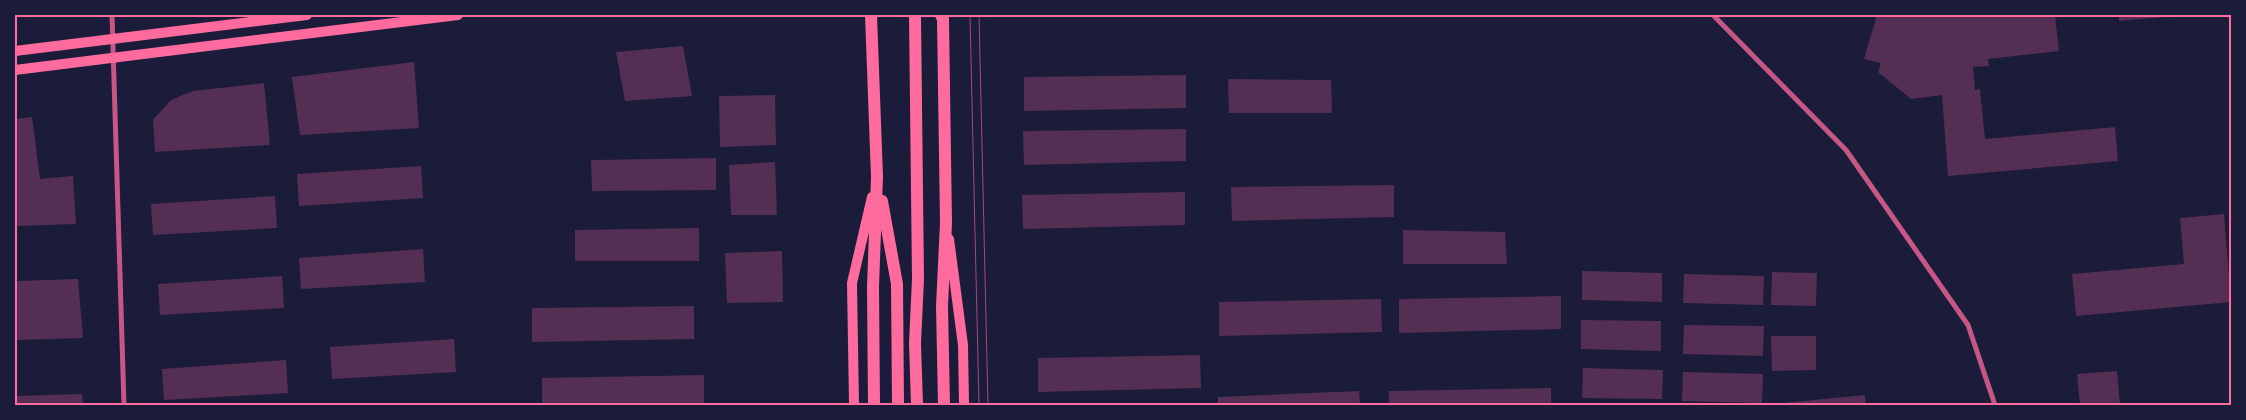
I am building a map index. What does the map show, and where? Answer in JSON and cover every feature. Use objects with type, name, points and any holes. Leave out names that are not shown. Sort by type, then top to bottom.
[{"type":"main road","points":[[15,52],[308,15]]},
{"type":"main road","points":[[15,70],[458,15]]},
{"type":"main road","points":[[871,15],[877,177],[873,287],[874,405]]},
{"type":"main road","points":[[915,15],[918,279],[917,405]]},
{"type":"main road","points":[[941,15],[943,20],[946,224],[942,306],[944,405]]},
{"type":"main road","points":[[877,177],[896,284],[898,405]]},
{"type":"main road","points":[[854,405],[852,283],[877,177]]},
{"type":"main road","points":[[946,224],[963,345],[964,405]]},
{"type":"street","points":[[112,15],[124,405]]},
{"type":"street","points":[[1713,15],[1846,150],[1968,325],[1996,405]]},
{"type":"building","points":[[1877,15],[2055,15],[2059,51],[1988,59],[1989,66],[1973,67],[1975,90],[1980,89],[1985,139],[2115,127],[2118,161],[1948,176],[1942,95],[1911,99],[1878,72],[1881,63],[1864,59]]},
{"type":"building","points":[[2119,15],[2177,15],[2177,16],[2119,21]]},
{"type":"building","points":[[683,46],[692,96],[625,101],[616,52]]},
{"type":"building","points":[[414,62],[419,128],[300,135],[292,77]]},
{"type":"building","points":[[1186,75],[1186,108],[1024,111],[1024,77]]},
{"type":"building","points":[[1228,79],[1331,80],[1332,113],[1229,113]]},
{"type":"building","points":[[264,83],[270,145],[155,152],[153,120],[171,100],[193,91]]},
{"type":"building","points":[[775,95],[776,145],[720,147],[719,96]]},
{"type":"building","points":[[32,117],[40,179],[73,176],[76,224],[15,226],[15,119]]},
{"type":"building","points":[[1186,129],[1186,161],[1024,165],[1023,131]]},
{"type":"building","points":[[716,158],[716,190],[592,191],[591,160]]},
{"type":"building","points":[[775,162],[777,215],[731,215],[729,165]]},
{"type":"building","points":[[421,166],[423,198],[299,206],[297,174]]},
{"type":"building","points":[[1394,185],[1394,217],[1232,221],[1231,187]]},
{"type":"building","points":[[1185,192],[1185,225],[1023,229],[1022,195]]},
{"type":"building","points":[[275,196],[277,228],[153,235],[151,204]]},
{"type":"building","points":[[2224,214],[2231,302],[2076,316],[2072,274],[2184,264],[2180,218]]},
{"type":"building","points":[[699,228],[699,261],[575,261],[575,230]]},
{"type":"building","points":[[1403,230],[1505,232],[1507,264],[1403,264]]},
{"type":"building","points":[[423,249],[425,282],[301,289],[299,258]]},
{"type":"building","points":[[782,251],[783,302],[727,303],[725,253]]},
{"type":"building","points":[[1582,271],[1662,273],[1662,302],[1582,300]]},
{"type":"building","points":[[1772,272],[1817,273],[1816,306],[1771,305]]},
{"type":"building","points":[[1684,274],[1764,276],[1763,305],[1683,303]]},
{"type":"building","points":[[282,276],[284,308],[160,315],[158,284]]},
{"type":"building","points":[[78,279],[83,338],[15,340],[15,281]]},
{"type":"building","points":[[1561,296],[1561,329],[1399,333],[1399,299]]},
{"type":"building","points":[[1381,299],[1382,332],[1219,336],[1219,302]]},
{"type":"building","points":[[694,306],[694,339],[532,342],[532,308]]},
{"type":"building","points":[[1581,320],[1661,321],[1661,351],[1581,349]]},
{"type":"building","points":[[1684,325],[1764,326],[1763,356],[1683,354]]},
{"type":"building","points":[[1771,336],[1816,336],[1816,370],[1772,371]]},
{"type":"building","points":[[454,339],[456,372],[332,379],[330,347]]},
{"type":"building","points":[[1200,355],[1201,388],[1038,392],[1038,358]]},
{"type":"building","points":[[286,360],[288,393],[164,400],[162,369]]},
{"type":"building","points":[[1583,368],[1663,370],[1662,399],[1582,398]]},
{"type":"building","points":[[2117,371],[2120,405],[2080,405],[2077,374]]},
{"type":"building","points":[[1683,372],[1763,374],[1762,403],[1682,401]]},
{"type":"building","points":[[704,375],[704,405],[542,405],[542,378]]},
{"type":"building","points":[[1551,388],[1551,405],[1389,405],[1389,391]]},
{"type":"building","points":[[1359,391],[1360,405],[1218,405],[1218,397]]},
{"type":"building","points":[[82,394],[83,405],[15,405],[15,396]]},
{"type":"building","points":[[1865,395],[1866,405],[1774,405],[1774,404]]},
{"type":"tram line","points":[[970,15],[979,405]]},
{"type":"tram line","points":[[979,15],[988,405]]}]
